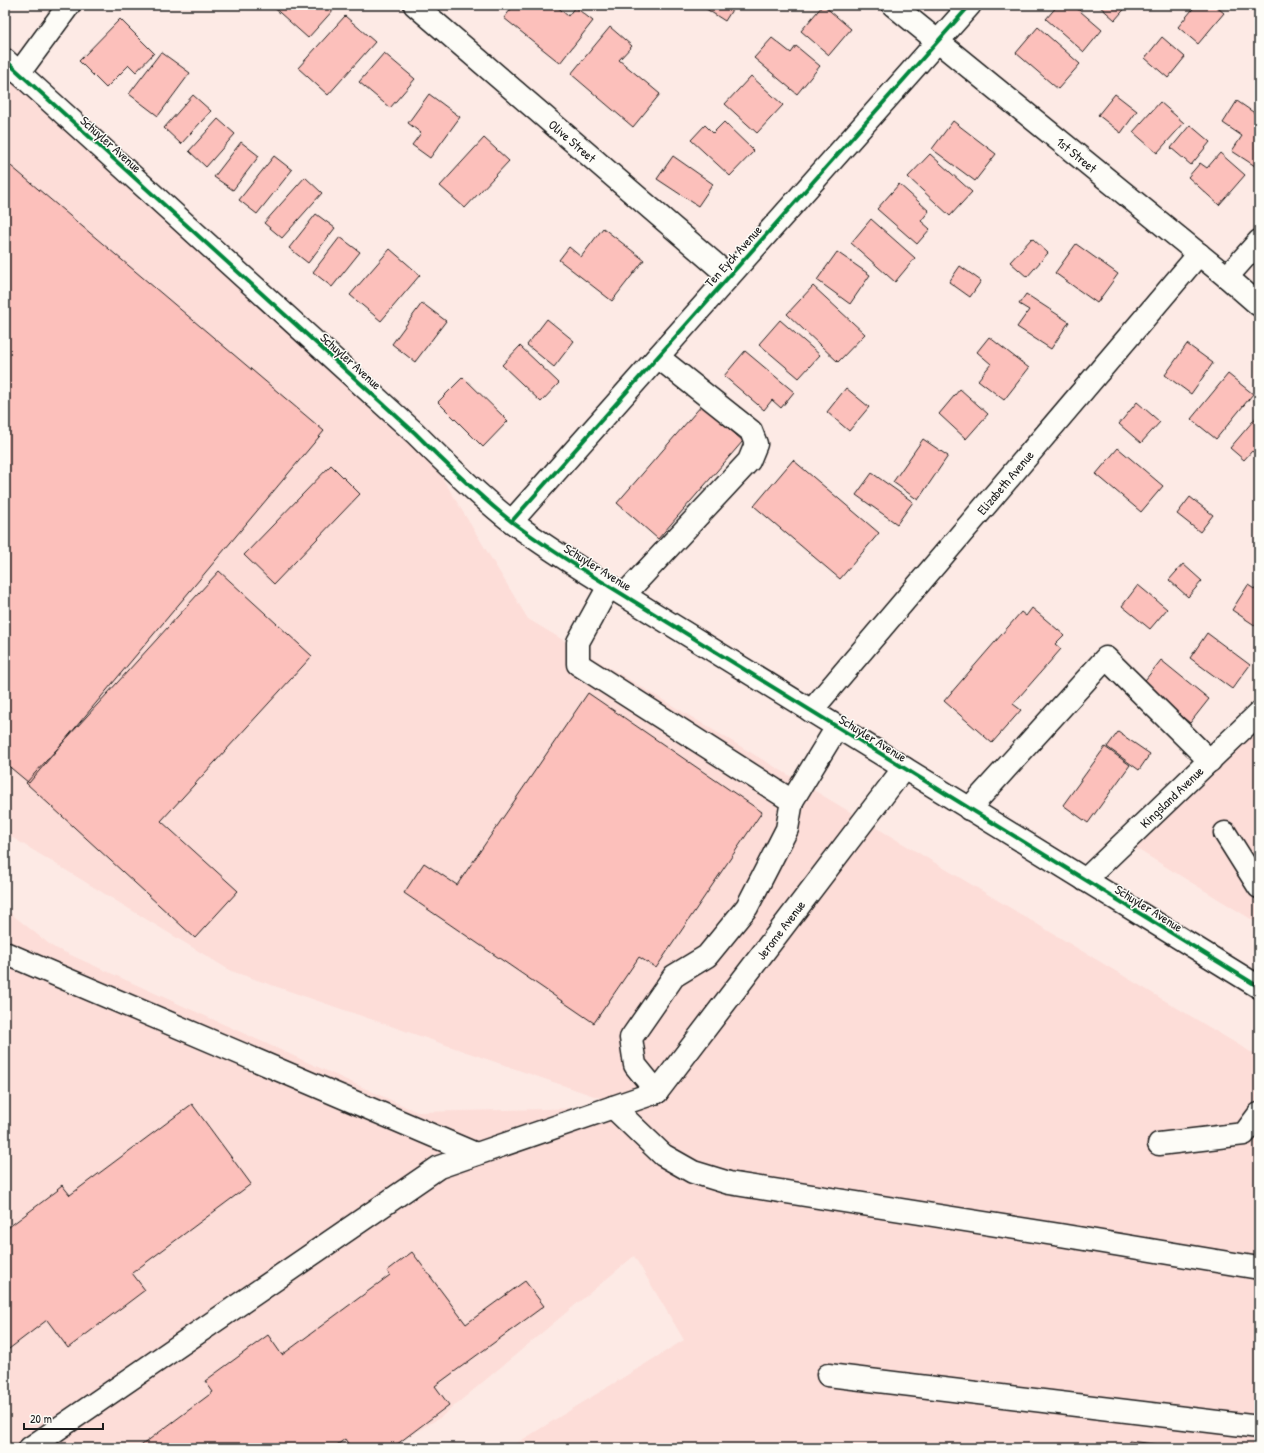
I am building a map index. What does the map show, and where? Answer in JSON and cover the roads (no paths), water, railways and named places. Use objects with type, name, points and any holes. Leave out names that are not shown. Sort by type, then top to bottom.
[{"type":"street","points":[[12,67],[69,5]]},
{"type":"street","name":"Olive Street","points":[[415,5],[729,276]]},
{"type":"street","name":"1st Street","points":[[893,5],[1199,254],[1259,305]]},
{"type":"street","name":"Ten Eyck Avenue","points":[[512,521],[970,5]]},
{"type":"street","name":"Schuyler Avenue","points":[[12,67],[415,433],[459,477],[512,521],[562,557],[1259,987]]},
{"type":"street","points":[[1227,277],[1259,241]]},
{"type":"street","name":"Elizabeth Avenue","points":[[811,711],[1199,254]]},
{"type":"street","points":[[658,357],[751,431],[756,444],[749,461],[617,591],[578,642],[578,664],[792,801]]},
{"type":"street","points":[[969,809],[1106,658],[1210,760]]},
{"type":"street","name":"Kingsland Avenue","points":[[1085,880],[1259,714]]},
{"type":"street","points":[[30,1448],[438,1168],[657,1092],[635,1065],[631,1038],[674,976],[707,956],[747,907],[787,829],[792,801],[837,727]]},
{"type":"street","name":"Jerome Avenue","points":[[657,1092],[904,768]]},
{"type":"street","points":[[1225,834],[1259,887]]},
{"type":"street","points":[[6,954],[476,1154]]},
{"type":"street","points":[[613,1107],[663,1155],[694,1172],[728,1183],[1259,1268]]},
{"type":"street","points":[[1159,1144],[1244,1134],[1259,1114]]},
{"type":"street","points":[[828,1376],[1259,1427]]}]
